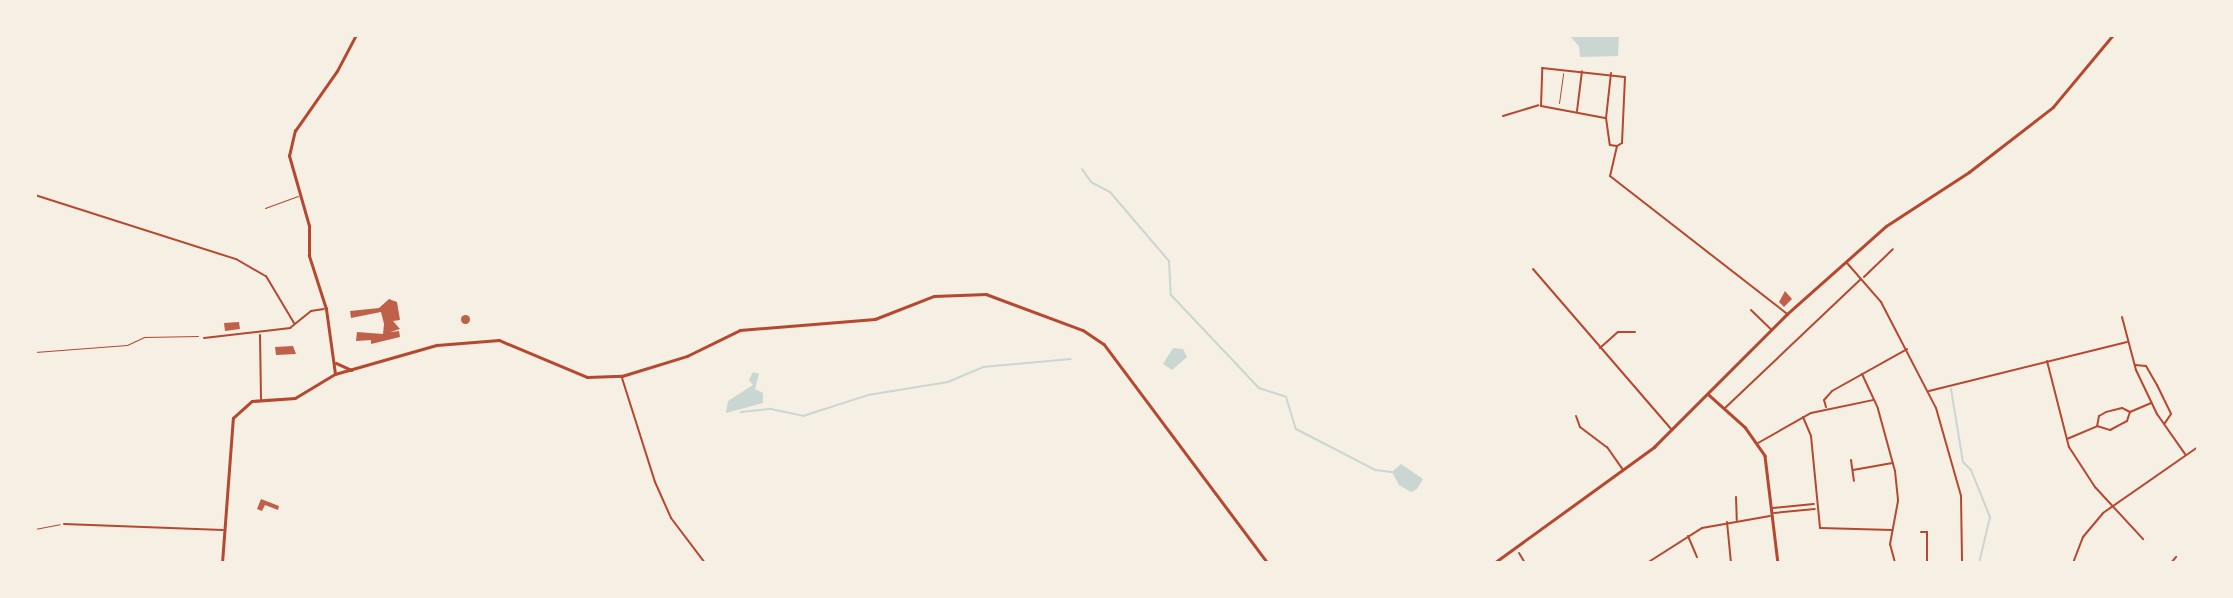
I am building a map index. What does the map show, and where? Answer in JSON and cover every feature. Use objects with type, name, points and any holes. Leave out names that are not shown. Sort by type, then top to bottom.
[{"type":"street","points":[[335,374],[326,309],[309,256],[308,220],[298,196],[289,156],[295,131],[337,71],[356,35]]},
{"type":"street","points":[[1494,563],[1623,470],[1672,430],[1787,313],[1886,226],[1969,172],[2053,107],[2113,35]]},
{"type":"street","points":[[1539,104],[1542,68],[1611,73],[1625,77],[1622,143],[1616,146],[1610,145],[1606,118],[1611,73]]},
{"type":"street","points":[[1577,112],[1582,71]]},
{"type":"street","points":[[1503,116],[1539,104],[1606,118]]},
{"type":"street","points":[[1616,146],[1610,176],[1787,313]]},
{"type":"street","points":[[35,195],[236,259],[266,276],[294,323]]},
{"type":"street","points":[[1724,408],[1893,249]]},
{"type":"street","points":[[1845,261],[1863,278],[1907,349],[1928,391],[1961,496],[1962,561]]},
{"type":"street","points":[[1533,270],[1672,430]]},
{"type":"street","points":[[222,563],[230,430],[241,408],[261,400],[296,398],[335,374],[437,345],[499,340],[587,377],[622,376],[687,356],[740,330],[875,319],[934,296],[986,294],[1083,330],[1104,344],[1268,563]]},
{"type":"street","points":[[204,338],[260,334],[294,323],[318,308],[326,309]]},
{"type":"street","points":[[1751,310],[1772,330]]},
{"type":"street","points":[[2122,317],[2135,365],[2152,403],[2185,455]]},
{"type":"street","points":[[1600,348],[1618,332],[1635,332]]},
{"type":"street","points":[[260,334],[261,400]]},
{"type":"street","points":[[1928,391],[2127,342]]},
{"type":"street","points":[[1826,408],[1824,400],[1832,391],[1907,349]]},
{"type":"street","points":[[2047,361],[2066,439],[2086,475],[2143,539]]},
{"type":"street","points":[[335,362],[352,370]]},
{"type":"street","points":[[2135,365],[2146,366],[2157,385],[2171,414],[2164,424]]},
{"type":"street","points":[[1862,374],[1874,399],[1893,463],[1898,501],[1892,530],[1895,563]]},
{"type":"street","points":[[622,376],[655,482],[671,518],[705,563]]},
{"type":"street","points":[[1708,394],[1758,443],[1768,466],[1778,563]]},
{"type":"street","points":[[1758,443],[1803,417],[1826,408],[1874,399]]},
{"type":"street","points":[[2097,426],[2098,417],[2106,412],[2122,408],[2130,412],[2152,403]]},
{"type":"street","points":[[2066,439],[2097,426],[2110,430],[2127,421],[2130,412]]},
{"type":"street","points":[[1576,416],[1580,427],[1608,447],[1623,470]]},
{"type":"street","points":[[1803,417],[1811,436],[1814,504],[1823,530],[1892,530]]},
{"type":"street","points":[[2073,563],[2090,527],[2112,505],[2198,447]]},
{"type":"street","points":[[1852,460],[1854,481]]},
{"type":"street","points":[[1853,470],[1893,463]]},
{"type":"street","points":[[1736,497],[1737,520]]},
{"type":"street","points":[[1647,563],[1687,534],[1727,521],[1814,504]]},
{"type":"street","points":[[1773,513],[1815,509]]},
{"type":"street","points":[[1727,521],[1731,563]]},
{"type":"street","points":[[64,524],[225,530]]},
{"type":"street","points":[[1921,533],[1927,533],[1927,562]]},
{"type":"street","points":[[1687,534],[1697,557]]},
{"type":"street","points":[[1518,553],[1525,563]]},
{"type":"street","points":[[2171,563],[2176,557]]},
{"type":"street","points":[[1922,563],[1977,563]]},
{"type":"lane","points":[[265,208],[298,196]]},
{"type":"path","points":[[1558,109],[1563,69]]},
{"type":"path","points":[[35,352],[127,345],[145,337],[204,338]]},
{"type":"path","points":[[35,529],[64,524]]},
{"type":"shaded area","points":[[1569,35],[1619,35],[1618,56],[1580,57],[1579,46]]},
{"type":"shaded area","points":[[1173,348],[1183,349],[1187,357],[1172,370],[1163,364]]},
{"type":"shaded area","points":[[753,372],[759,374],[755,389],[763,393],[763,403],[726,413],[728,401],[753,385],[749,380]]},
{"type":"shaded area","points":[[1401,464],[1423,479],[1417,489],[1411,492],[1399,485],[1392,472]]},
{"type":"building","points":[[1785,291],[1792,299],[1784,307],[1779,302]]},
{"type":"building","points":[[389,299],[397,302],[400,320],[393,321],[400,329],[390,332],[399,331],[400,337],[371,344],[371,340],[356,341],[357,332],[383,334],[384,324],[381,312],[351,318],[350,311],[379,308]]},
{"type":"building","points":[[465,314],[470,319],[465,324],[460,319]]},
{"type":"building","points":[[239,322],[240,329],[225,331],[224,323]]},
{"type":"building","points":[[293,346],[296,354],[276,355],[275,347]]},
{"type":"building","points":[[261,499],[279,506],[278,510],[265,505],[262,511],[257,509]]},
{"type":"waterway","points":[[1082,169],[1091,182],[1110,192],[1169,261],[1171,295],[1259,388],[1286,397],[1296,429],[1375,470],[1392,472]]},
{"type":"waterway","points":[[741,412],[771,409],[803,416],[868,395],[948,382],[983,367],[1071,359]]},
{"type":"waterway","points":[[1951,389],[1963,462],[1971,470],[1990,517],[1979,563]]}]
